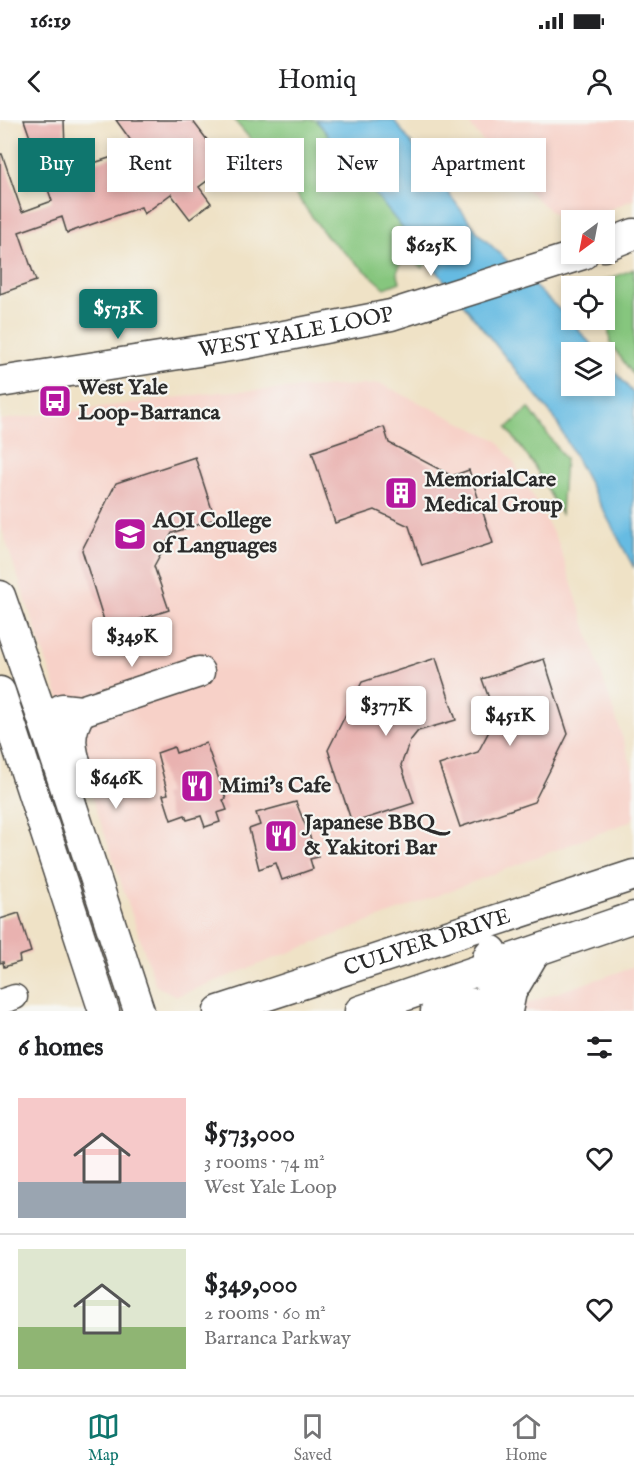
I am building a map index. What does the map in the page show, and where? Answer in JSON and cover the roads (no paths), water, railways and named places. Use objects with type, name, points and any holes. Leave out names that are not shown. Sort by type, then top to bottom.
[{"type":"main road","points":[[615,242],[634,234]]},
{"type":"main road","name":"WEST YALE LOOP","points":[[0,382],[243,344],[390,315],[561,261]]},
{"type":"main road","points":[[0,596],[139,1011]]},
{"type":"main road","points":[[31,685],[59,709],[81,711],[199,672]]},
{"type":"main road","points":[[0,692],[104,1011]]},
{"type":"main road","points":[[81,711],[71,725],[69,741],[105,853],[101,897]]},
{"type":"main road","name":"CULVER DRIVE","points":[[219,1011],[634,875]]},
{"type":"main road","points":[[501,1011],[487,969],[488,956],[502,942],[634,895]]},
{"type":"main road","name":"CULVER DRIVE","points":[[360,1011],[634,917]]},
{"type":"main road","points":[[593,932],[634,934]]},
{"type":"main road","points":[[507,1011],[511,992],[534,953]]},
{"type":"main road","points":[[436,1011],[462,1003],[478,1003],[495,1011]]},
{"type":"water","points":[[316,120],[394,120],[411,143],[411,192],[448,192],[479,234],[561,311],[561,330],[578,330],[589,342],[561,342],[561,396],[615,396],[615,372],[634,394],[634,568],[555,419],[374,192],[399,192],[399,138],[330,138]]},
{"type":"place","name":"West Yale Loop-Barranca","points":[[55,401]]},
{"type":"place","name":"MemorialCare Medical Group","points":[[401,493]]},
{"type":"place","name":"AOI College of Languages","points":[[130,534]]},
{"type":"place","name":"Mimi's Cafe","points":[[197,786]]},
{"type":"place","name":"Japanese BBQ & Yakitori Bar","points":[[281,836]]}]
